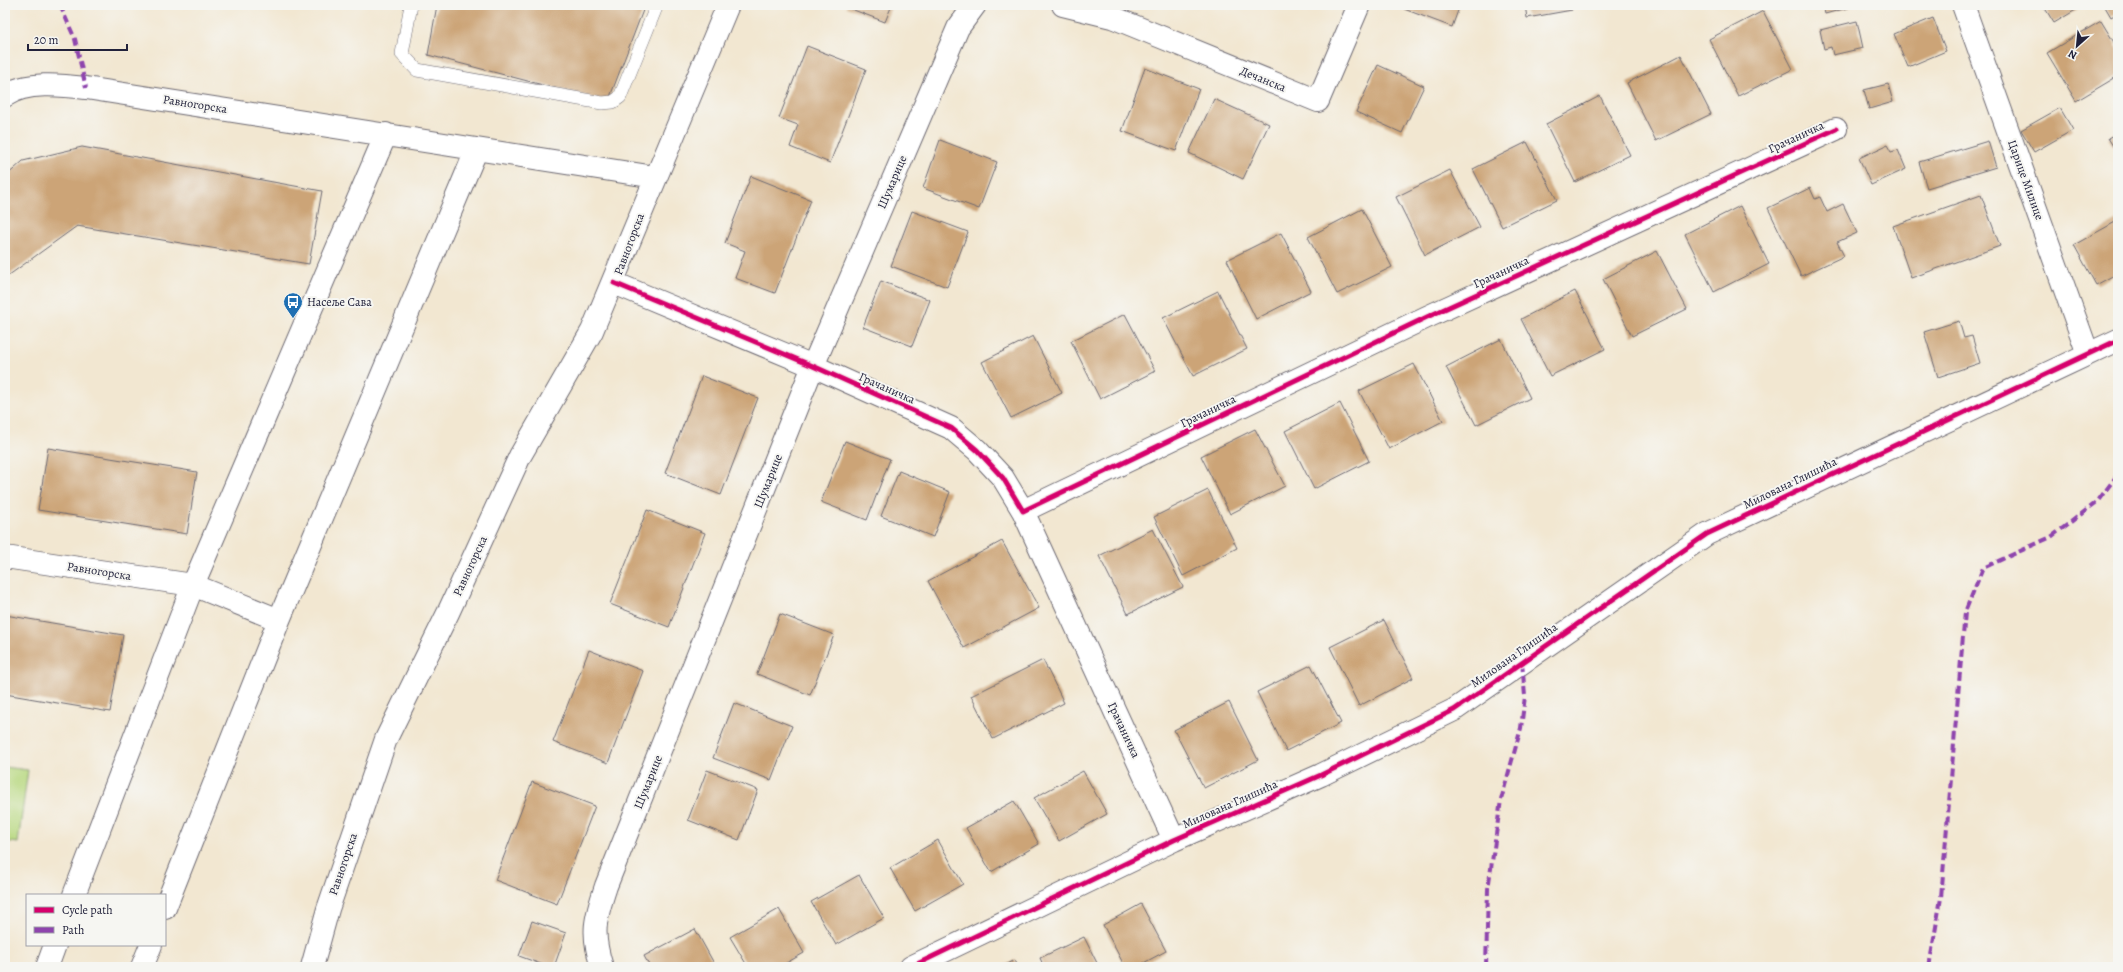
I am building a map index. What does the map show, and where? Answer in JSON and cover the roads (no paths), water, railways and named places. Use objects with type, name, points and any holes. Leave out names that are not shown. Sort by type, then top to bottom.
[{"type":"street","name":"Равногорска","points":[[312,967],[328,910],[386,739],[448,614],[520,456],[585,344],[614,283],[655,177],[728,5]]},
{"type":"street","name":"Шумарице","points":[[602,967],[594,932],[597,912],[606,886],[814,366],[958,28],[975,5]]},
{"type":"street","points":[[1063,5],[1114,11]]},
{"type":"street","name":"Дечанска","points":[[1114,11],[1318,101],[1359,5]]},
{"type":"street","name":"Царице Милице","points":[[1963,5],[2088,354]]},
{"type":"street","name":"Равногорска","points":[[5,96],[13,90],[56,84],[386,134],[476,150],[655,177]]},
{"type":"street","name":"Грачаничка","points":[[1023,511],[1427,317],[1836,129]]},
{"type":"street","points":[[74,894],[193,585],[386,134]]},
{"type":"street","points":[[166,905],[279,620],[476,150]]},
{"type":"street","name":"Грачаничка","points":[[614,283],[814,366],[951,428],[977,450],[1003,478],[1023,511],[1174,840]]},
{"type":"street","name":"Милована Глишића","points":[[911,967],[1174,840],[1321,775],[1454,710],[1707,534],[2118,340]]},
{"type":"street","name":"Равногорска","points":[[5,557],[193,585],[279,620]]},
{"type":"street","points":[[47,967],[55,946]]},
{"type":"street","points":[[142,967],[150,946]]},
{"type":"lane","points":[[411,5],[402,54],[417,70],[551,96],[602,103],[613,102],[620,97],[657,5]]},
{"type":"place","name":"Насеље Сава","points":[[293,319]]}]
